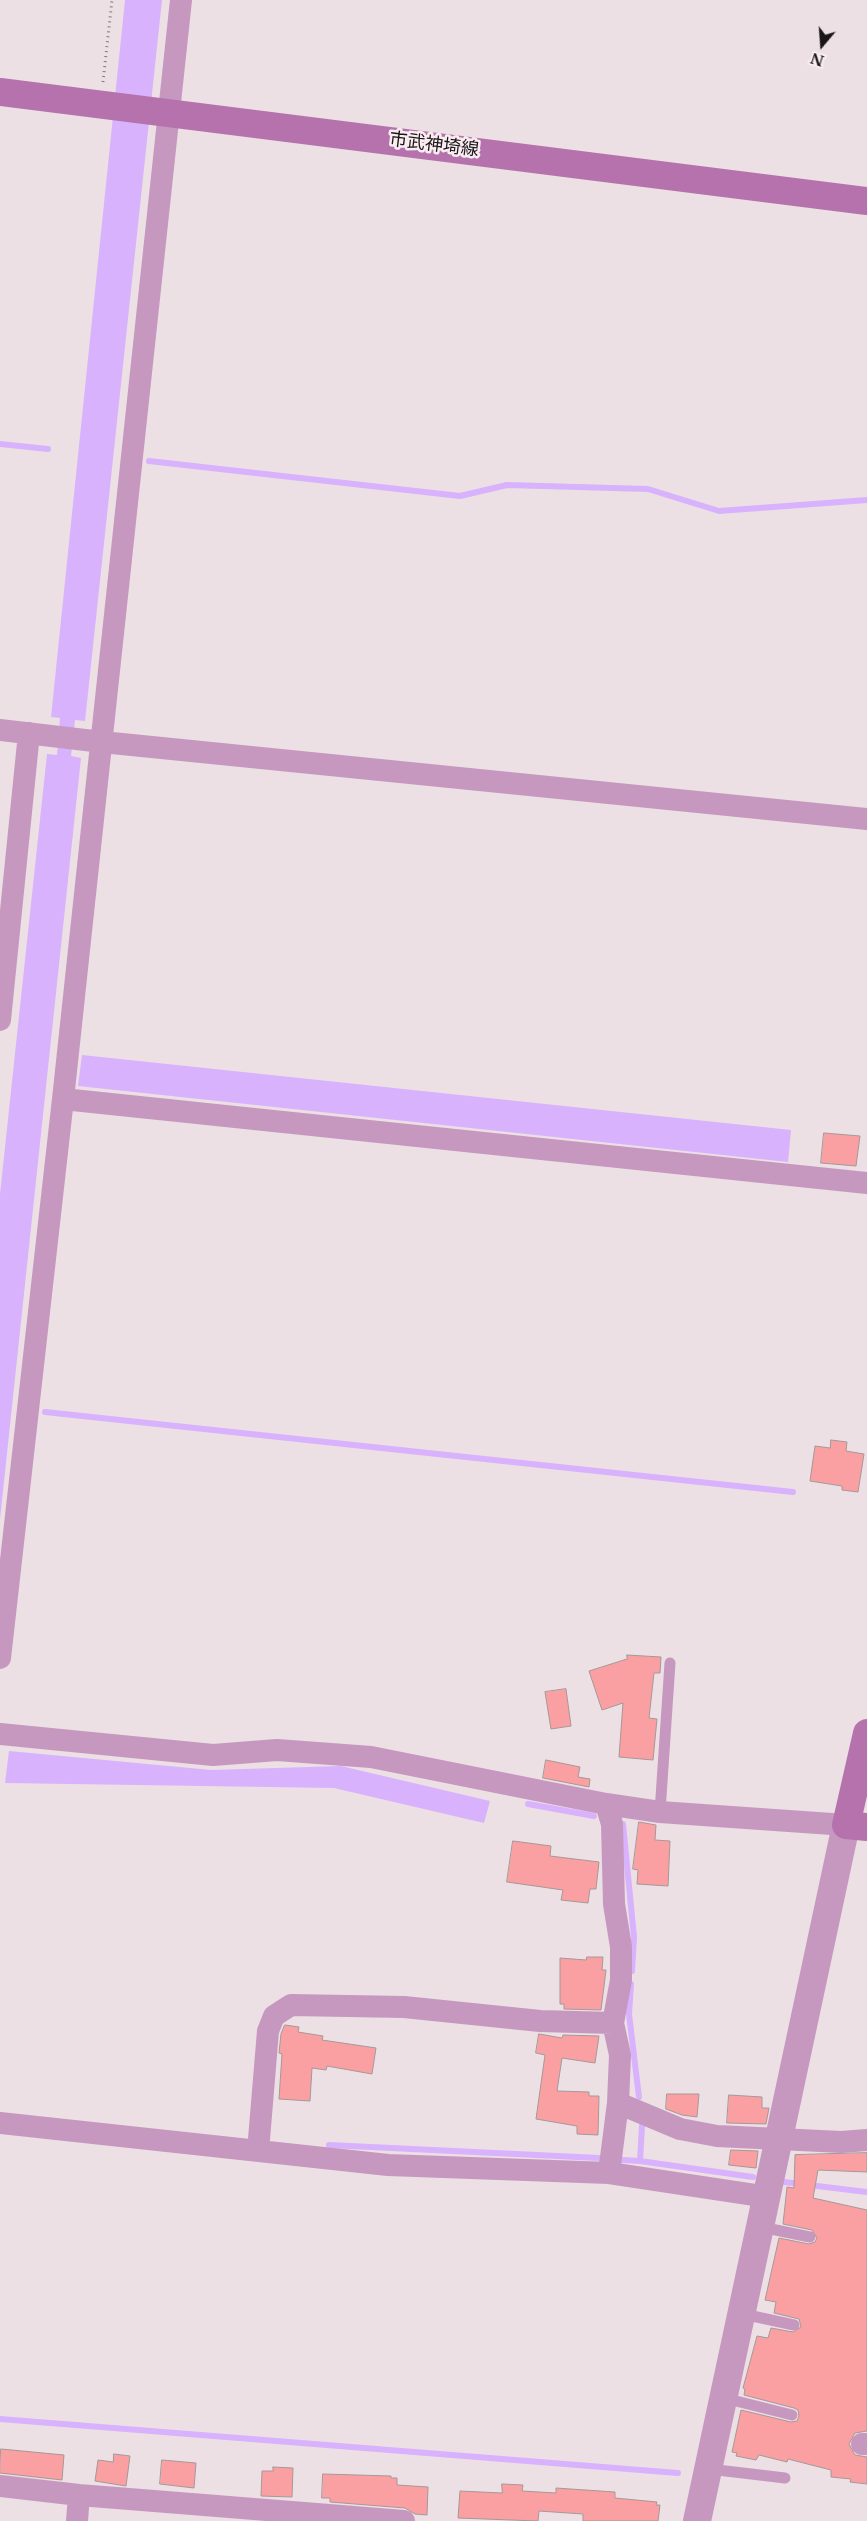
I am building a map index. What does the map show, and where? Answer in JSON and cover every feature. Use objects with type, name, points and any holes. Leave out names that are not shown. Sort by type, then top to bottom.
[{"type":"main road","name":"市武神埼線","points":[[0,92],[165,111],[867,201]]},
{"type":"main road","points":[[857,1826],[867,1733]]},
{"type":"street","points":[[0,1658],[102,742],[165,111],[182,0]]},
{"type":"street","points":[[0,730],[102,742],[867,818]]},
{"type":"street","points":[[0,1020],[29,733]]},
{"type":"street","points":[[63,1099],[867,1183]]},
{"type":"street","points":[[0,1734],[213,1756],[277,1750],[372,1757],[606,1804],[660,1812],[857,1826],[780,2139],[697,2521]]},
{"type":"street","points":[[606,1804],[612,1824],[614,1904],[621,1947],[621,1980],[613,2023],[620,2055],[618,2104],[609,2173]]},
{"type":"street","points":[[258,2151],[268,2031],[274,2016],[291,2005],[404,2007],[540,2021],[613,2023]]},
{"type":"street","points":[[618,2104],[680,2129],[717,2136],[841,2142],[867,2140]]},
{"type":"street","points":[[0,2123],[388,2165],[609,2173],[768,2197]]},
{"type":"street","points":[[0,2486],[79,2495],[186,2512],[404,2521]]},
{"type":"street","points":[[76,2521],[79,2495]]},
{"type":"lane","points":[[660,1812],[670,1663]]},
{"type":"lane","points":[[761,2227],[810,2237]]},
{"type":"lane","points":[[742,2314],[794,2325]]},
{"type":"lane","points":[[724,2398],[792,2415]]},
{"type":"lane","points":[[709,2469],[785,2478]]},
{"type":"path","points":[[101,105],[112,0]]},
{"type":"shaded area","points":[[125,0],[162,0],[85,721],[75,720],[71,756],[81,758],[0,1519],[0,1194],[47,754],[57,755],[60,718],[51,717]]},
{"type":"shaded area","points":[[82,1055],[791,1130],[788,1162],[78,1086]]},
{"type":"shaded area","points":[[9,1751],[211,1770],[341,1766],[490,1801],[484,1823],[334,1788],[5,1783]]},
{"type":"building","points":[[824,1133],[860,1136],[856,1166],[821,1163]]},
{"type":"building","points":[[831,1440],[847,1442],[846,1451],[864,1454],[858,1492],[842,1490],[842,1486],[810,1481],[815,1446],[830,1448]]},
{"type":"building","points":[[627,1655],[661,1657],[660,1673],[654,1673],[649,1718],[657,1719],[653,1760],[619,1757],[623,1703],[602,1710],[589,1671],[627,1659]]},
{"type":"building","points":[[566,1689],[571,1726],[551,1729],[545,1692]]},
{"type":"building","points":[[546,1760],[580,1767],[578,1777],[590,1779],[589,1787],[543,1778]]},
{"type":"building","points":[[639,1822],[656,1825],[655,1840],[670,1841],[668,1886],[637,1884],[638,1870],[633,1869]]},
{"type":"building","points":[[513,1841],[551,1846],[550,1856],[599,1862],[596,1889],[590,1889],[588,1903],[561,1900],[563,1890],[507,1882]]},
{"type":"building","points":[[587,1957],[603,1957],[602,1970],[606,1970],[601,2010],[564,2009],[564,2004],[560,2004],[560,1958],[586,1960]]},
{"type":"building","points":[[285,2025],[299,2027],[298,2032],[323,2036],[322,2040],[376,2048],[372,2074],[327,2066],[326,2070],[312,2068],[310,2101],[279,2099],[282,2054],[279,2053],[281,2034]]},
{"type":"building","points":[[539,2034],[562,2038],[563,2035],[599,2036],[595,2063],[562,2058],[557,2091],[589,2092],[589,2096],[599,2096],[598,2135],[577,2134],[577,2126],[536,2119],[545,2055],[536,2053]]},
{"type":"building","points":[[667,2094],[699,2094],[697,2117],[682,2115],[666,2109]]},
{"type":"building","points":[[729,2095],[762,2097],[762,2108],[769,2108],[766,2124],[727,2123]]},
{"type":"building","points":[[731,2150],[758,2151],[756,2168],[729,2165]]},
{"type":"building","points":[[867,2153],[867,2172],[818,2170],[813,2198],[867,2210],[867,2431],[855,2433],[849,2444],[855,2455],[867,2457],[867,2484],[850,2482],[851,2479],[831,2477],[831,2470],[788,2459],[787,2462],[759,2455],[756,2460],[736,2456],[737,2453],[732,2452],[741,2410],[791,2422],[797,2421],[799,2416],[798,2410],[794,2408],[744,2395],[745,2389],[743,2388],[757,2336],[768,2338],[771,2328],[793,2332],[801,2327],[799,2319],[774,2313],[776,2302],[765,2300],[779,2238],[809,2244],[815,2242],[817,2238],[812,2230],[783,2224],[787,2187],[794,2188],[795,2155]]},
{"type":"building","points":[[1,2449],[64,2455],[62,2480],[0,2473]]},
{"type":"building","points":[[114,2454],[130,2456],[126,2486],[95,2481],[98,2460],[113,2462]]},
{"type":"building","points":[[162,2460],[196,2463],[194,2488],[160,2484]]},
{"type":"building","points":[[273,2467],[293,2468],[292,2497],[261,2496],[262,2471],[273,2471]]},
{"type":"building","points":[[323,2474],[391,2476],[391,2478],[397,2478],[397,2485],[428,2487],[427,2515],[415,2514],[405,2508],[330,2502],[330,2498],[322,2498]]},
{"type":"building","points":[[502,2484],[523,2485],[522,2491],[556,2493],[556,2488],[615,2492],[615,2498],[657,2502],[656,2505],[660,2505],[658,2521],[583,2521],[583,2514],[539,2511],[538,2521],[458,2518],[460,2491],[502,2493]]},
{"type":"waterway","points":[[0,444],[48,449]]},
{"type":"waterway","points":[[149,461],[460,496],[507,485],[648,489],[719,511],[867,500]]},
{"type":"waterway","points":[[45,1412],[793,1492]]},
{"type":"waterway","points":[[528,1804],[594,1816]]},
{"type":"waterway","points":[[623,1824],[634,1937],[632,1971]]},
{"type":"waterway","points":[[631,1984],[629,2014],[639,2097]]},
{"type":"waterway","points":[[642,2126],[640,2161],[753,2177]]},
{"type":"waterway","points":[[329,2145],[599,2158]]},
{"type":"waterway","points":[[623,2160],[640,2161]]},
{"type":"waterway","points":[[784,2182],[867,2192]]},
{"type":"waterway","points":[[0,2419],[678,2473]]}]
